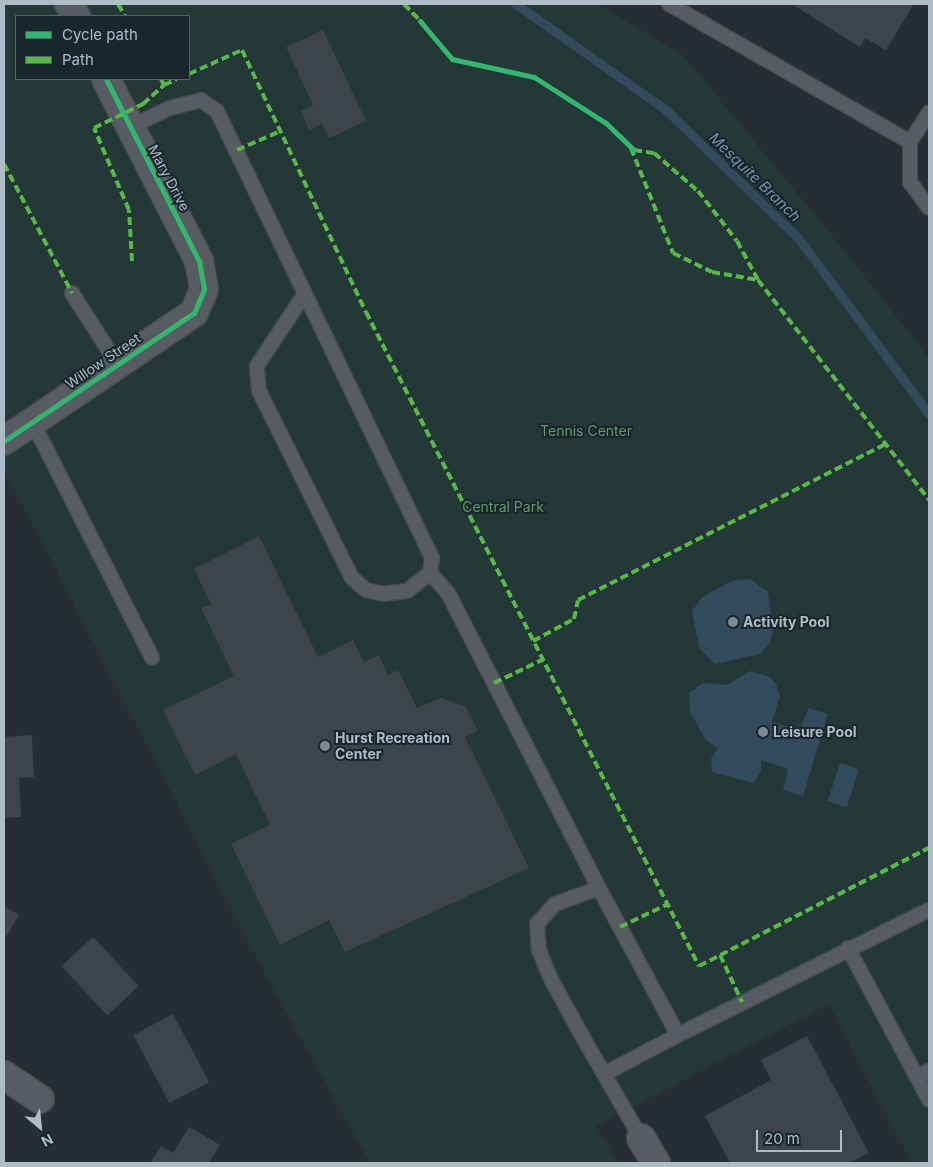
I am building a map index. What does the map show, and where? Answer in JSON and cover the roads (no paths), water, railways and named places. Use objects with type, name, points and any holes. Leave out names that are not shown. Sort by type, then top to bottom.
[{"type":"street","points":[[69,4],[75,15]]},
{"type":"street","name":"Mary Drive","points":[[106,80],[200,261],[204,289]]},
{"type":"street","name":"Willow Street","points":[[4,441],[194,313],[204,289]]},
{"type":"street","points":[[4,1074],[40,1099]]},
{"type":"street","points":[[641,1138],[656,1163]]},
{"type":"lane","points":[[669,4],[910,142]]},
{"type":"lane","points":[[130,127],[170,108],[201,100],[217,110],[304,296],[432,558],[430,573],[407,591],[384,594],[366,590],[352,578],[259,391],[257,366],[304,296]]},
{"type":"lane","points":[[929,113],[910,142],[910,182],[929,208]]},
{"type":"lane","points":[[72,294],[117,364]]},
{"type":"lane","points":[[33,423],[152,658]]},
{"type":"lane","points":[[430,573],[448,593],[599,888],[678,1034]]},
{"type":"lane","points":[[599,888],[554,904],[537,924],[539,950],[551,979],[641,1138]]},
{"type":"lane","points":[[604,1074],[678,1034],[848,948],[926,911],[929,924]]},
{"type":"lane","points":[[848,948],[923,1074],[929,1100]]},
{"type":"water","name":"Activity Pool","points":[[750,579],[768,592],[773,630],[770,643],[760,654],[715,664],[699,648],[692,611],[702,597],[732,581]]},
{"type":"water","name":"Leisure Pool","points":[[750,671],[770,677],[776,684],[780,696],[772,722],[799,730],[809,708],[828,714],[803,796],[783,790],[788,769],[761,760],[761,772],[753,783],[712,772],[711,758],[718,748],[706,740],[690,712],[689,693],[703,683],[727,685]]},
{"type":"water","points":[[840,763],[859,769],[847,807],[828,801]]},
{"type":"waterway","name":"Mesquite Branch","points":[[516,4],[666,110],[799,239],[929,414]]},
{"type":"place","name":"Activity Pool","points":[[733,622]]},
{"type":"place","name":"Leisure Pool","points":[[763,732]]},
{"type":"place","name":"Hurst Recreation Center","points":[[325,746]]},
{"type":"park label","name":"Tennis Center","points":[[586,431]]},
{"type":"park label","name":"Central Park","points":[[503,507]]}]
